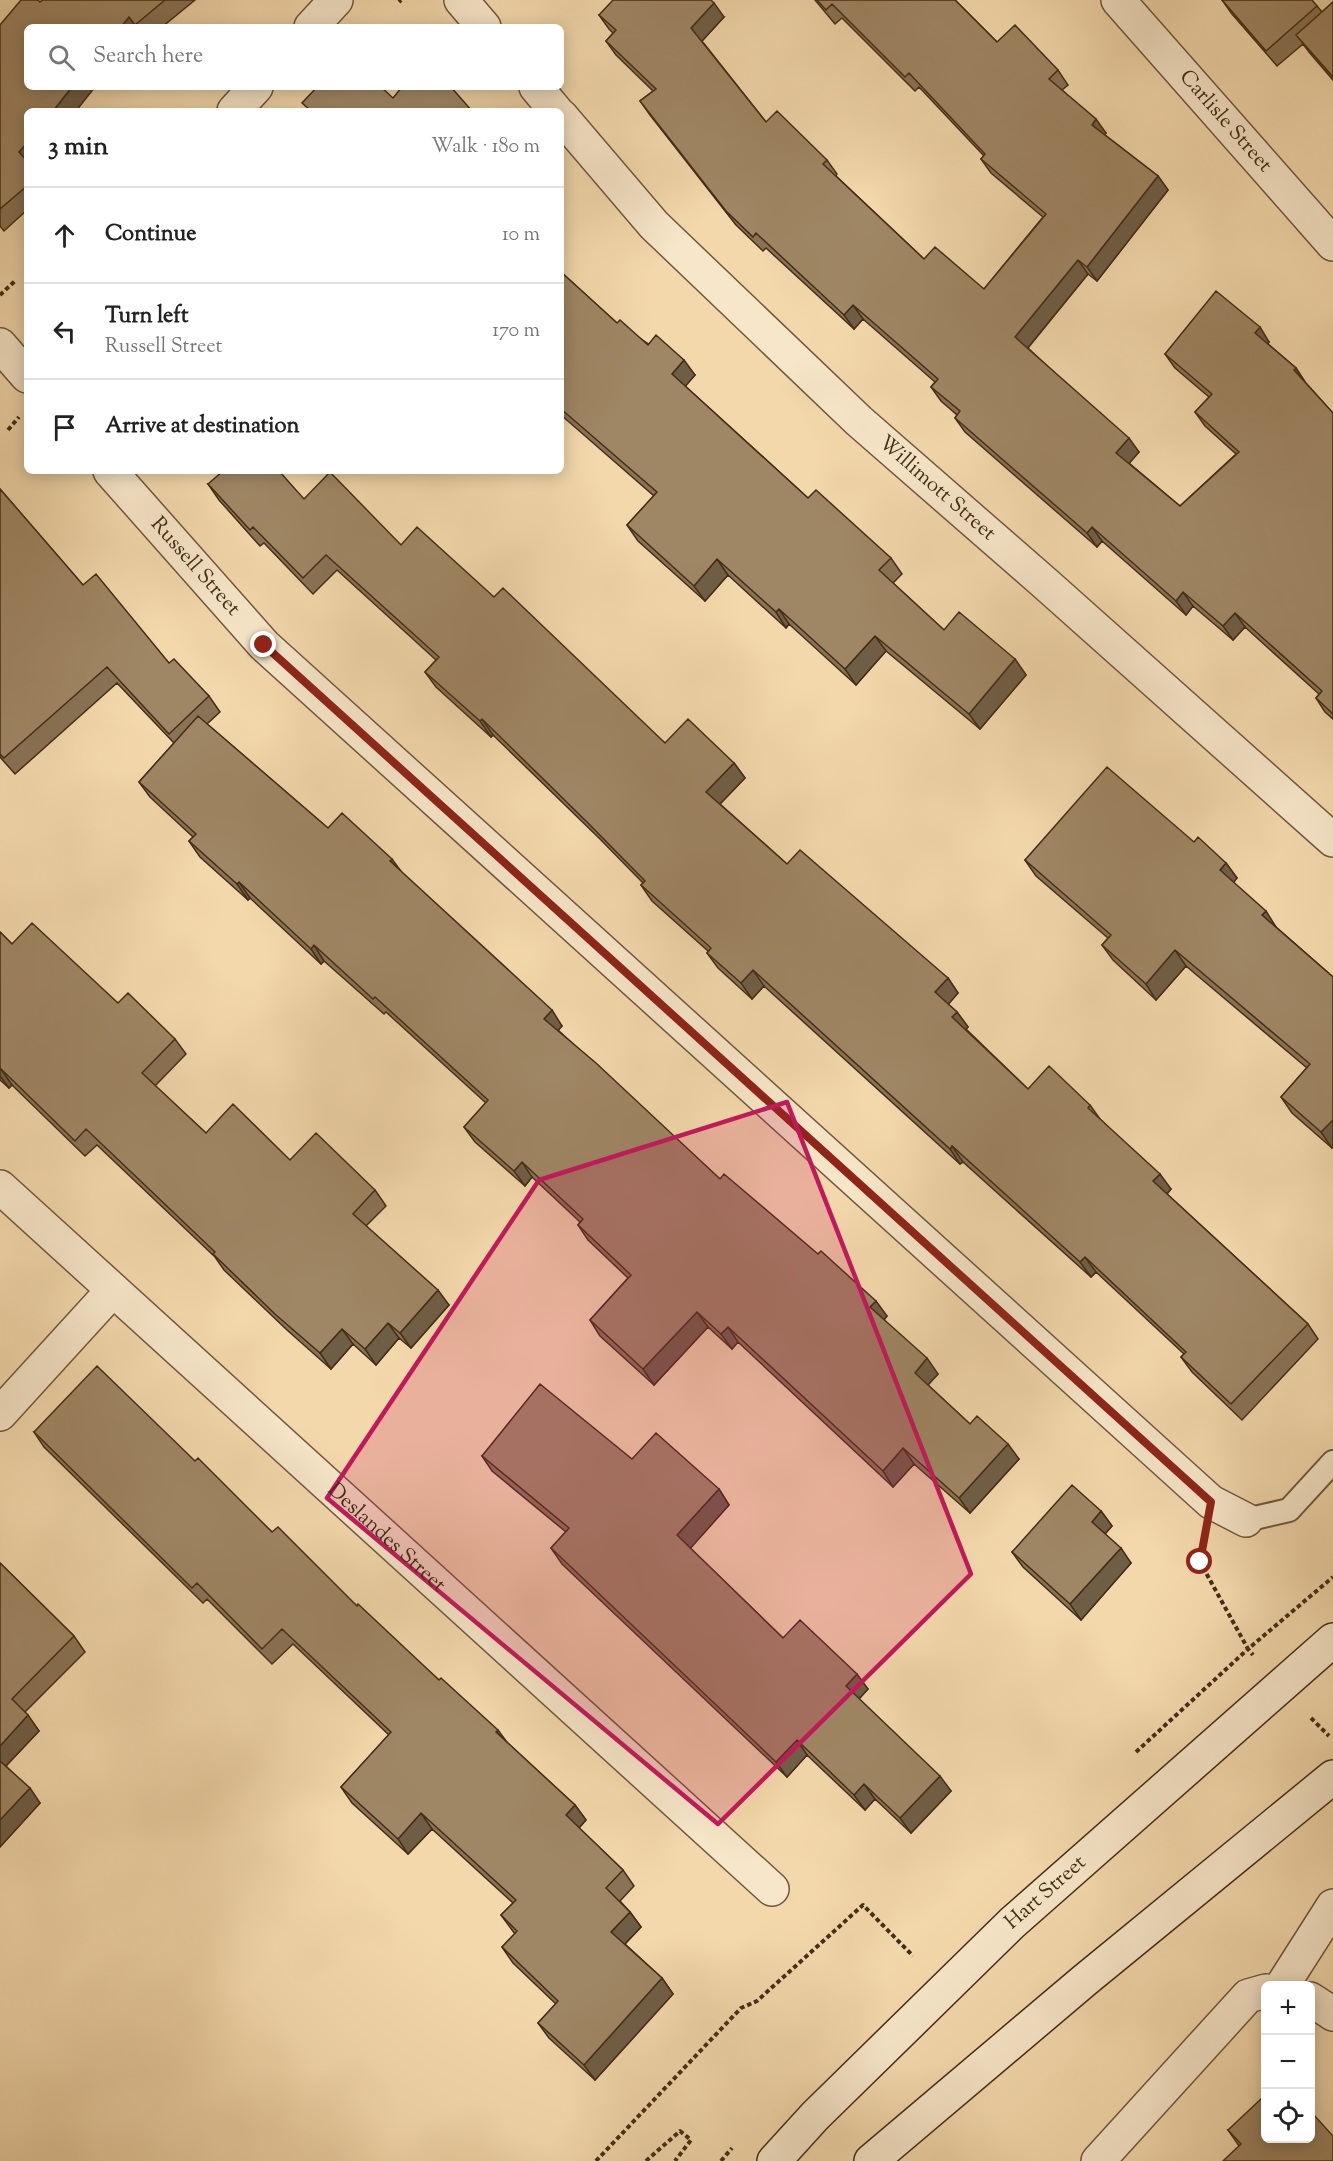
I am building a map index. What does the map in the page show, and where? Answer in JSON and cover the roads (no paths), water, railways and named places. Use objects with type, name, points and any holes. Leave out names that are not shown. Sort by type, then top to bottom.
[{"type":"street","points":[[314,24],[336,0]]},
{"type":"street","points":[[461,0],[481,24]]},
{"type":"street","name":"Carlisle Street","points":[[1126,3],[1333,244]]},
{"type":"street","points":[[237,108],[253,90]]},
{"type":"street","points":[[538,90],[554,108]]},
{"type":"street","name":"Willimott Street","points":[[564,120],[654,225],[859,421],[1056,592],[1333,840]]},
{"type":"street","name":"Russell Street","points":[[113,474],[264,645],[1211,1502],[1246,1520]]},
{"type":"street","name":"Deslandes Street","points":[[0,1187],[772,1889]]},
{"type":"street","points":[[0,1414],[113,1290]]},
{"type":"street","name":"Hart Street","points":[[774,2161],[815,2116],[1012,1923],[1333,1640]]},
{"type":"street","points":[[871,2161],[1085,1980],[1333,1778]]},
{"type":"street","points":[[1285,1981],[1333,1906]]},
{"type":"street","points":[[1098,2161],[1248,1996],[1261,1992]]},
{"type":"street","points":[[1315,2002],[1333,2014]]},
{"type":"lane","points":[[1246,1520],[1289,1510],[1333,1462]]}]
